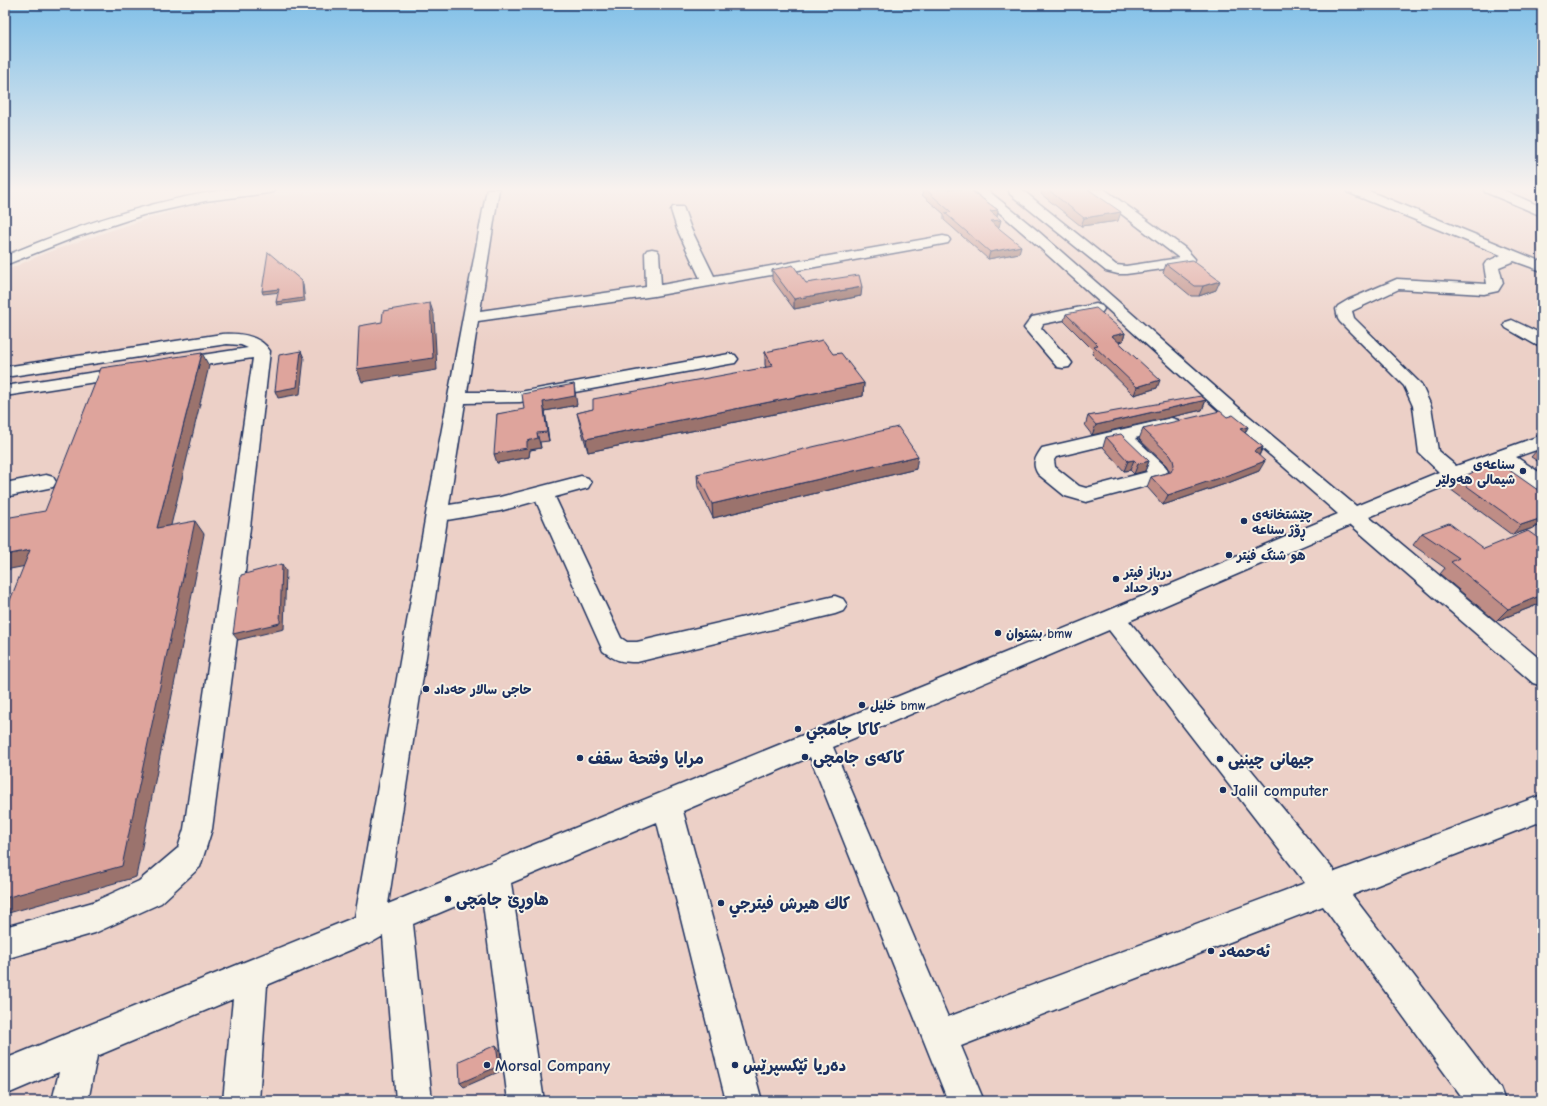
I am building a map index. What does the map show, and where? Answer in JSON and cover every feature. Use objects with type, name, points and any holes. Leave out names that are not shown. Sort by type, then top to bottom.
[{"type":"street","points":[[5,262],[57,241]]},
{"type":"street","points":[[414,1101],[383,922],[437,514],[485,241]]},
{"type":"street","points":[[689,241],[708,280]]},
{"type":"street","points":[[472,317],[654,291],[708,280],[939,241]]},
{"type":"street","points":[[1038,241],[1114,305],[1231,411],[1542,676]]},
{"type":"street","points":[[1079,241],[1111,268],[1126,270],[1185,262],[1188,259],[1166,241]]},
{"type":"street","points":[[1479,241],[1542,266]]},
{"type":"street","points":[[5,256],[37,248]]},
{"type":"street","points":[[652,253],[654,291]]},
{"type":"street","points":[[1453,474],[1429,453],[1422,406],[1412,384],[1346,319],[1344,309],[1396,284],[1484,289],[1492,288],[1495,283],[1491,265],[1514,255]]},
{"type":"street","points":[[1063,362],[1032,328],[1034,324],[1038,320],[1114,305]]},
{"type":"street","points":[[1512,325],[1542,341]]},
{"type":"street","points":[[5,372],[234,338],[257,345],[262,351],[230,607],[198,829],[190,857],[150,892],[95,917],[5,943]]},
{"type":"street","points":[[5,391],[262,351]]},
{"type":"street","points":[[458,398],[520,397],[729,359]]},
{"type":"street","points":[[1209,416],[1231,411]]},
{"type":"street","points":[[1122,435],[1158,471],[1158,476],[1086,495],[1072,491],[1045,469],[1044,460],[1049,452],[1122,435],[1187,421]]},
{"type":"street","points":[[5,1077],[667,804],[1113,618],[1354,515],[1453,474],[1502,457],[1542,440]]},
{"type":"street","points":[[1502,457],[1542,483]]},
{"type":"street","points":[[5,490],[46,482]]},
{"type":"street","points":[[437,514],[500,504],[582,483]]},
{"type":"street","points":[[543,493],[612,644],[622,652],[637,652],[835,605]]},
{"type":"street","points":[[1113,618],[1328,888],[1487,1101]]},
{"type":"street","points":[[817,741],[966,1101]]},
{"type":"street","points":[[667,804],[744,1101]]},
{"type":"street","points":[[940,1037],[1328,888],[1542,808]]},
{"type":"street","points":[[495,875],[526,1101]]},
{"type":"street","points":[[241,1101],[251,976]]},
{"type":"street","points":[[70,1101],[82,1046]]},
{"type":"shaded area","points":[[82,241],[1542,241],[1542,1101],[5,1101],[5,271],[43,254]]},
{"type":"building","points":[[977,241],[1014,241],[1021,246],[990,252]]},
{"type":"building","points":[[268,252],[302,281],[303,298],[276,302],[279,289],[262,291]]},
{"type":"building","points":[[1192,260],[1220,281],[1203,286],[1195,286],[1166,264]]},
{"type":"building","points":[[793,265],[806,283],[859,275],[862,287],[794,299],[772,270]]},
{"type":"building","points":[[430,303],[433,358],[357,369],[359,326],[382,322],[383,311]]},
{"type":"building","points":[[1096,308],[1125,333],[1112,336],[1160,380],[1137,387],[1094,346],[1098,345],[1066,314]]},
{"type":"building","points":[[823,340],[833,354],[841,353],[864,383],[586,439],[577,413],[593,409],[593,399],[773,366],[765,352]]},
{"type":"building","points":[[301,351],[297,387],[275,391],[279,355]]},
{"type":"building","points":[[202,353],[157,528],[195,521],[122,866],[5,898],[5,613],[30,550],[5,555],[5,518],[45,511],[101,368]]},
{"type":"building","points":[[574,384],[575,396],[543,402],[547,432],[537,433],[538,438],[527,441],[527,448],[494,454],[497,414],[524,409],[522,394]]},
{"type":"building","points":[[1201,396],[1206,400],[1096,425],[1088,416]]},
{"type":"building","points":[[1220,411],[1227,417],[1233,415],[1248,427],[1240,429],[1263,447],[1254,451],[1265,461],[1168,495],[1151,477],[1171,472],[1174,465],[1173,460],[1170,455],[1143,429]]},
{"type":"building","points":[[898,427],[918,456],[712,504],[697,474]]},
{"type":"building","points":[[1121,434],[1149,461],[1138,464],[1134,460],[1128,461],[1106,437]]},
{"type":"building","points":[[1498,462],[1542,493],[1542,518],[1521,525],[1457,479]]},
{"type":"building","points":[[1449,523],[1484,549],[1528,531],[1542,541],[1542,595],[1508,609],[1451,562],[1459,558],[1422,533]]},
{"type":"building","points":[[282,564],[280,623],[233,634],[241,575]]},
{"type":"building","points":[[496,1045],[499,1066],[460,1083],[459,1061]]},
{"type":"place","name":"سناعەی شیمالی هەولێر","points":[[1523,471]]},
{"type":"place","name":"چێشتخانەی ڕۆژ سناعه","points":[[1244,521]]},
{"type":"place","name":"هو شنگ فيتر","points":[[1229,555]]},
{"type":"place","name":"درباز فیتر و حداد","points":[[1116,579]]},
{"type":"place","name":"بشتوان bmw","points":[[998,633]]},
{"type":"place","name":"حاجی سالار حەداد","points":[[426,689]]},
{"type":"place","name":"خليل bmw","points":[[862,705]]},
{"type":"place","name":"كاكا جامجي","points":[[798,729]]},
{"type":"place","name":"کاکەی جامچی","points":[[805,757]]},
{"type":"place","name":"مرايا وفتحة سقف","points":[[580,758]]},
{"type":"place","name":"جیهانی چینیی","points":[[1220,759]]},
{"type":"place","name":"Jalil computer","points":[[1223,790]]},
{"type":"place","name":"هاوڕێ جامچی","points":[[448,899]]},
{"type":"place","name":"كاك هيرش فيترجي","points":[[721,903]]},
{"type":"place","name":"ئەحمەد","points":[[1211,951]]},
{"type":"place","name":"Morsal Company","points":[[487,1065]]},
{"type":"place","name":"دەریا ئێکسپرێس","points":[[735,1065]]}]
